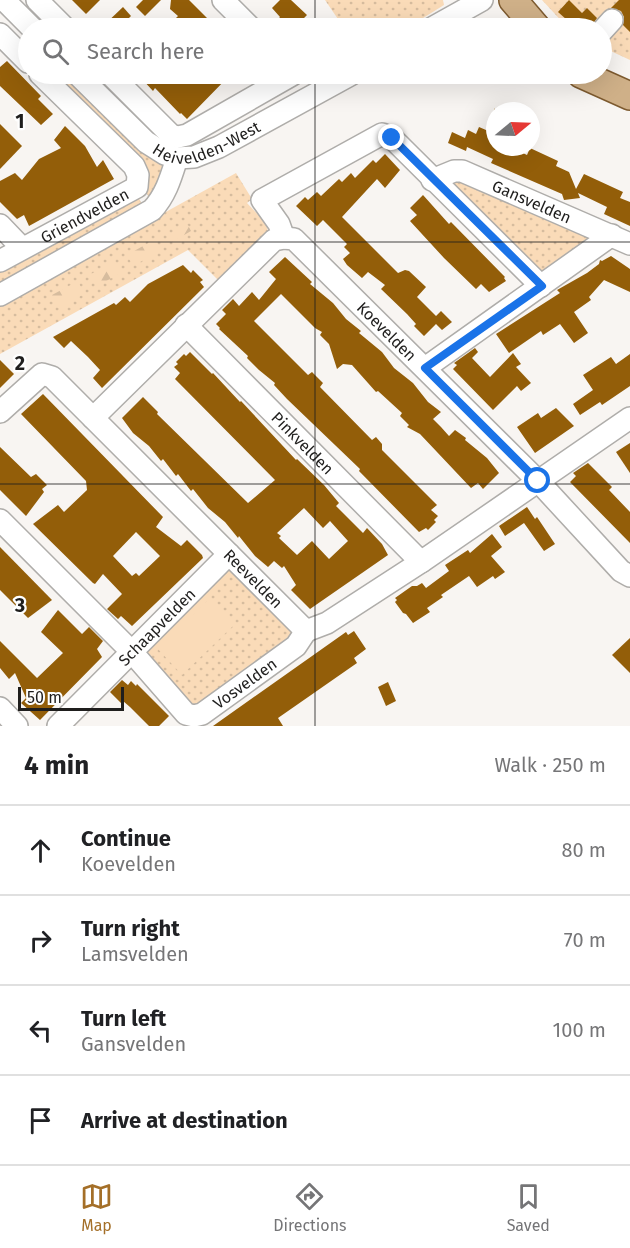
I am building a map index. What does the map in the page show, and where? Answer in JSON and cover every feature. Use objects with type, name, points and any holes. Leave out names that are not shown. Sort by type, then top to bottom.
[{"type":"main road","points":[[492,0],[507,18]]},
{"type":"main road","points":[[513,0],[528,18]]},
{"type":"main road","points":[[612,80],[630,88]]},
{"type":"main road","points":[[603,84],[630,96]]},
{"type":"street","points":[[37,0],[55,18]]},
{"type":"street","points":[[223,0],[241,18]]},
{"type":"street","points":[[450,18],[482,0]]},
{"type":"street","points":[[0,26],[10,6],[22,18]]},
{"type":"street","points":[[0,34],[18,52]]},
{"type":"street","name":"Griendvelden","points":[[22,248],[137,187],[138,176],[134,166],[50,84]]},
{"type":"street","name":"Heivelden-West","points":[[87,84],[146,142],[165,154],[177,158],[194,158],[219,147],[334,84]]},
{"type":"street","points":[[120,84],[171,135],[178,137],[187,135],[275,84]]},
{"type":"street","points":[[296,84],[304,101]]},
{"type":"street","points":[[93,418],[274,240],[284,238],[279,224],[262,200],[382,134],[392,138],[432,180],[542,286]]},
{"type":"street","points":[[0,295],[152,210],[161,201],[177,158]]},
{"type":"street","name":"Gansvelden","points":[[432,180],[454,171],[462,171],[621,239]]},
{"type":"street","points":[[0,225],[22,248],[0,261]]},
{"type":"street","name":"Koevelden","points":[[284,238],[294,239],[538,481],[621,571],[630,576]]},
{"type":"street","points":[[425,368],[542,286],[621,239]]},
{"type":"street","name":"Pinkvelden","points":[[186,325],[421,561]]},
{"type":"street","name":"Reevelden","points":[[0,412],[42,375],[52,377],[306,632]]},
{"type":"street","points":[[306,632],[327,623],[421,561],[630,418]]},
{"type":"street","points":[[0,520],[131,651]]},
{"type":"street","name":"Schaapvelden","points":[[58,726],[229,554]]},
{"type":"street","name":"Vosvelden","points":[[131,651],[186,714],[194,716],[202,714],[296,646],[306,632]]},
{"type":"street","points":[[0,708],[17,726]]},
{"type":"green space","points":[[325,0],[443,0],[444,5],[423,18],[337,18]]},
{"type":"green space","points":[[542,0],[630,0],[630,60],[612,52],[612,18],[559,18]]},
{"type":"green space","points":[[57,84],[74,84],[133,141],[162,161],[165,166],[164,172],[149,198],[143,185]]},
{"type":"green space","points":[[449,172],[593,235],[590,240],[538,274],[444,179]]},
{"type":"green space","points":[[236,173],[252,199],[247,203],[266,223],[268,232],[219,281],[188,250],[0,354],[0,304]]},
{"type":"green space","points":[[137,194],[143,207],[0,286],[0,272]]},
{"type":"green space","points":[[188,225],[191,231],[172,242],[168,237]]},
{"type":"green space","points":[[152,241],[158,252],[133,266],[127,255]]},
{"type":"green space","points":[[114,261],[121,273],[97,286],[91,274]]},
{"type":"green space","points":[[78,281],[84,294],[58,308],[52,295]]},
{"type":"green space","points":[[230,564],[292,624],[292,640],[195,707],[141,652]]},
{"type":"green space","points":[[208,600],[233,626],[182,675],[157,648]]},
{"type":"building","points":[[72,0],[100,0],[86,14]]},
{"type":"building","points":[[143,0],[161,0],[145,16],[136,7]]},
{"type":"building","points":[[171,0],[189,0],[207,18],[176,18],[178,16],[170,9]]},
{"type":"building","points":[[280,0],[291,0],[307,15],[304,18],[279,18],[272,8]]},
{"type":"building","points":[[569,0],[582,13],[587,8],[597,18],[565,18],[558,12]]},
{"type":"building","points":[[619,0],[630,0],[630,32],[623,25],[624,17],[621,11],[611,8]]},
{"type":"building","points":[[123,7],[131,16],[129,18],[111,18]]},
{"type":"building","points":[[7,61],[18,72],[18,84],[29,84],[41,96],[38,99],[53,114],[41,125],[0,86],[0,67]]},
{"type":"building","points":[[147,84],[221,84],[187,119],[155,88],[153,91]]},
{"type":"building","points":[[0,124],[22,146],[0,169]]},
{"type":"building","points":[[65,126],[85,146],[97,167],[103,160],[114,179],[29,226],[24,215],[17,219],[0,202],[0,181],[15,173],[22,180],[39,159],[61,148],[54,140]]},
{"type":"building","points":[[479,127],[486,130],[486,156],[467,147],[466,151],[448,143],[452,132],[465,138],[468,130],[476,134]]},
{"type":"building","points":[[540,153],[558,161],[556,166],[569,172],[576,189],[584,174],[623,192],[620,198],[630,202],[630,226],[604,214],[607,207],[578,193],[580,198],[564,200],[562,194],[491,163],[493,159],[486,156],[540,156]]},
{"type":"building","points":[[385,154],[400,170],[385,188],[377,179],[342,217],[398,273],[409,271],[426,287],[417,297],[436,316],[441,311],[452,322],[442,330],[436,324],[424,336],[407,314],[381,289],[385,285],[368,272],[362,278],[347,265],[343,259],[350,253],[344,247],[347,244],[323,220],[317,226],[296,206],[305,197],[308,200],[317,192],[321,196],[339,179],[342,182],[351,173],[355,178],[373,160],[376,163]]},
{"type":"building","points":[[423,195],[449,224],[451,222],[505,277],[506,281],[489,292],[481,284],[476,289],[444,258],[410,221],[417,215],[410,208]]},
{"type":"building","points":[[611,256],[630,269],[630,292],[604,280],[589,297],[591,300],[574,312],[588,333],[574,343],[560,324],[543,335],[541,331],[509,353],[496,334],[560,293],[557,290],[587,273],[599,264],[600,260]]},
{"type":"building","points":[[285,257],[312,282],[310,284],[361,331],[359,333],[382,352],[394,368],[413,383],[428,402],[441,412],[433,419],[449,436],[455,430],[466,438],[465,440],[487,458],[499,473],[483,489],[478,483],[471,488],[420,434],[407,427],[409,425],[400,416],[402,413],[378,391],[376,392],[352,365],[343,364],[337,369],[329,344],[320,335],[322,332],[315,328],[281,294],[254,321],[308,375],[312,372],[323,383],[320,387],[372,440],[376,437],[382,444],[382,450],[437,505],[431,510],[438,516],[434,520],[436,522],[428,530],[426,528],[419,532],[216,324],[226,314],[222,310],[233,299],[239,306],[252,292],[259,300],[276,279],[269,272]]},
{"type":"building","points":[[183,265],[191,273],[193,270],[203,280],[200,282],[204,287],[102,388],[93,378],[100,370],[88,357],[71,341],[64,348],[53,337],[114,303],[116,305],[125,297],[130,302],[148,284]]},
{"type":"building","points":[[475,348],[478,352],[472,358],[490,377],[513,353],[521,364],[516,367],[531,383],[521,391],[517,386],[493,410],[453,369],[457,365],[454,363]]},
{"type":"building","points":[[190,352],[213,373],[296,460],[324,485],[339,503],[336,506],[363,533],[367,528],[382,544],[388,555],[310,609],[291,590],[296,585],[284,566],[282,568],[274,561],[268,567],[255,556],[239,536],[238,538],[225,522],[208,508],[193,489],[191,491],[163,459],[161,461],[149,446],[133,433],[122,418],[143,397],[158,412],[157,414],[248,503],[275,480],[175,379],[180,373],[174,367],[178,364],[176,362],[184,354],[186,356]],"holes":[[[304,508],[323,528],[330,521],[348,541],[329,559],[312,541],[297,555],[279,538],[281,536],[277,533]]]},
{"type":"building","points":[[630,354],[630,386],[602,405],[600,402],[580,415],[573,404],[593,390],[583,375],[611,357],[616,364]]},
{"type":"building","points":[[0,360],[14,374],[0,388]]},
{"type":"building","points":[[43,394],[163,517],[156,527],[181,546],[187,540],[202,555],[203,558],[132,626],[121,616],[118,619],[107,609],[122,594],[103,574],[95,584],[93,583],[33,524],[58,505],[64,512],[87,490],[86,481],[21,414]],"holes":[[[136,532],[160,556],[139,576],[136,573],[132,576],[113,556]]]},
{"type":"building","points":[[556,408],[574,426],[535,453],[517,427],[538,413],[541,418]]},
{"type":"building","points":[[630,443],[630,473],[616,452]]},
{"type":"building","points":[[0,447],[31,477],[36,474],[47,485],[42,489],[44,492],[26,516],[0,490]]},
{"type":"building","points":[[588,463],[612,487],[609,490],[630,512],[630,543],[570,482],[576,476],[573,473]]},
{"type":"building","points":[[527,507],[535,519],[537,517],[555,544],[544,551],[524,523],[505,536],[499,526]]},
{"type":"building","points":[[492,534],[502,547],[491,556],[505,572],[495,579],[493,576],[477,587],[469,576],[441,595],[443,597],[427,608],[430,612],[413,623],[403,613],[395,602],[397,600],[395,598],[412,586],[422,583],[426,588],[449,571],[445,565],[468,550],[470,553]]},
{"type":"building","points":[[0,547],[52,600],[28,618],[0,590]]},
{"type":"building","points":[[58,610],[82,634],[89,627],[103,641],[97,649],[102,657],[40,720],[21,703],[26,698],[15,673],[9,679],[0,668],[0,641],[37,678],[63,653],[41,632]]},
{"type":"building","points":[[354,631],[366,649],[354,658],[357,663],[278,718],[283,726],[213,726],[346,632],[348,635]]},
{"type":"building","points":[[630,638],[630,673],[612,655]]},
{"type":"building","points":[[122,680],[128,685],[131,681],[136,686],[137,684],[169,716],[159,726],[149,726],[130,707],[123,701],[121,703],[110,692]]},
{"type":"building","points":[[388,682],[396,701],[386,706],[378,687]]},
{"type":"route","points":[[392,138],[432,180],[542,286],[425,368],[538,481]]}]
